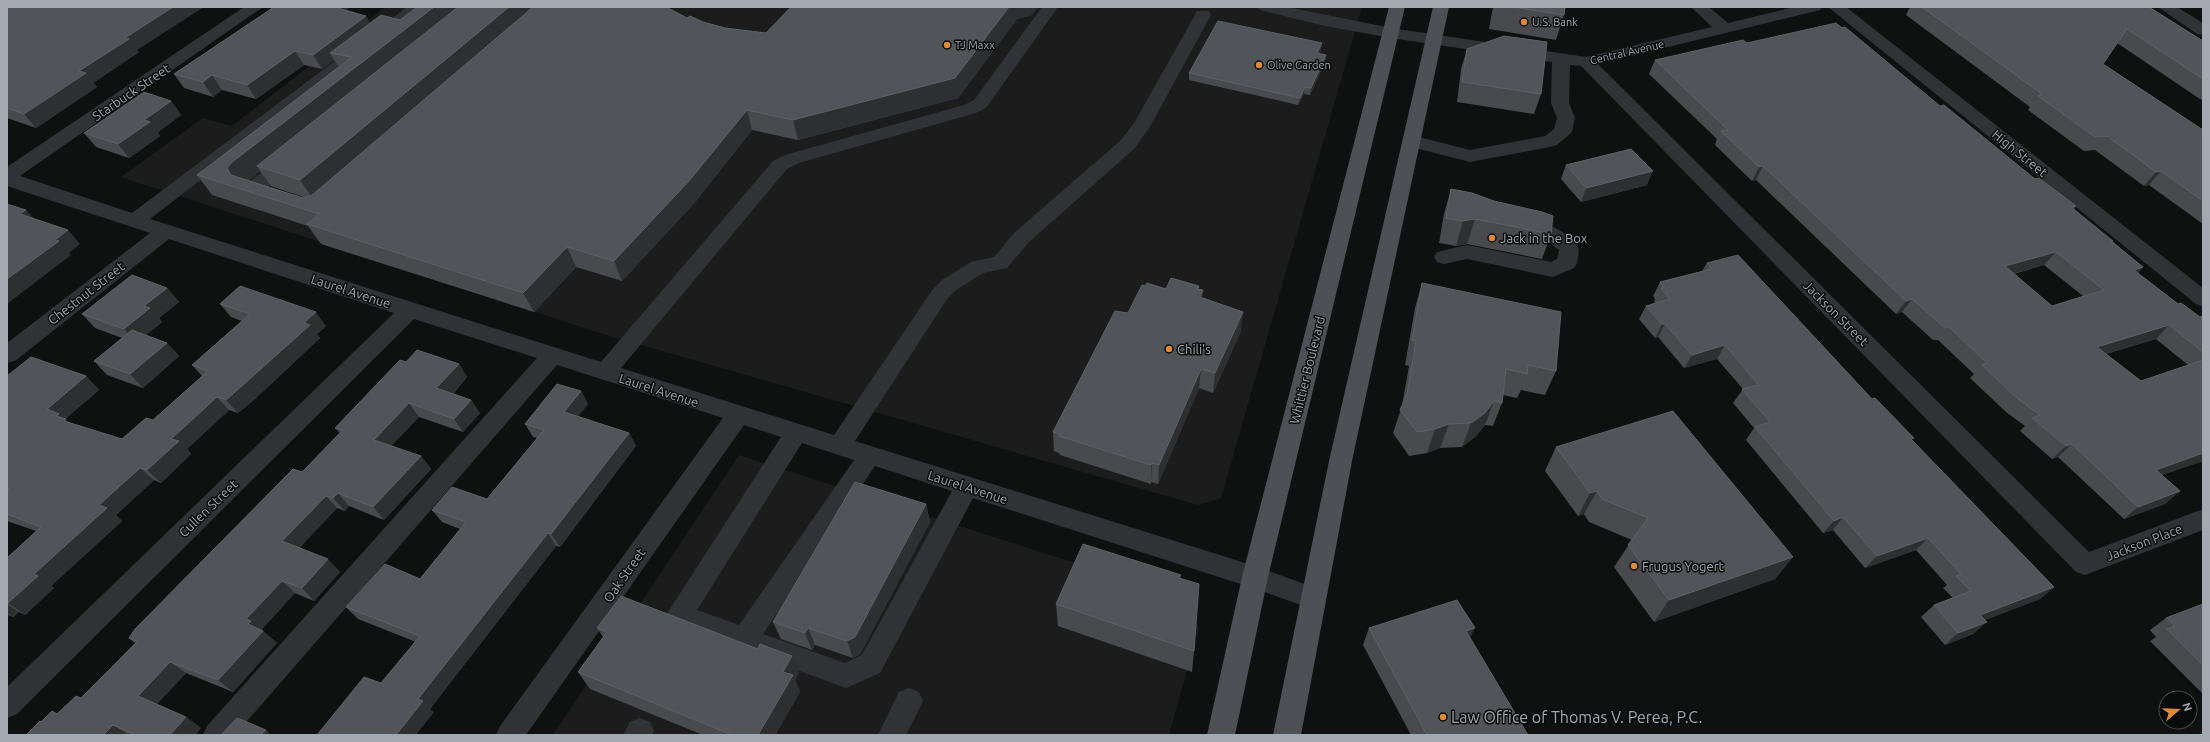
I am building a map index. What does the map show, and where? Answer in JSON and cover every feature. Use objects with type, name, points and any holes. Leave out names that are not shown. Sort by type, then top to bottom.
[{"type":"main road","name":"Whittier Boulevard","points":[[1221,735],[1255,577],[1397,7]]},
{"type":"main road","points":[[1287,735],[1312,598],[1441,7]]},
{"type":"street","name":"Starbuck Street","points":[[7,178],[255,7]]},
{"type":"street","points":[[134,221],[418,7]]},
{"type":"street","points":[[605,372],[780,165],[792,159],[970,109],[980,104],[1050,7]]},
{"type":"street","name":"Central Avenue","points":[[1266,7],[1325,21],[1390,33],[1586,62],[1725,29],[1787,10],[1814,7]]},
{"type":"street","points":[[1700,7],[1725,29]]},
{"type":"street","name":"High Street","points":[[1836,7],[2203,299]]},
{"type":"street","points":[[2166,7],[2203,30]]},
{"type":"street","points":[[839,446],[940,294],[949,285],[978,267],[1000,262],[1022,237],[1128,144],[1142,125],[1203,15]]},
{"type":"street","points":[[1411,141],[1470,156],[1550,141],[1563,132],[1566,118],[1560,103],[1561,59]]},
{"type":"street","name":"Jackson Street","points":[[1586,62],[2085,564]]},
{"type":"street","points":[[289,201],[253,189],[302,150]]},
{"type":"street","name":"Laurel Avenue","points":[[7,178],[134,221],[552,356],[1255,577],[1312,598]]},
{"type":"street","points":[[1444,257],[1467,252],[1553,270],[1567,263],[1568,249],[1561,239],[1549,231],[1507,222]]},
{"type":"street","name":"Chestnut Street","points":[[7,355],[166,231]]},
{"type":"street","name":"Cullen Street","points":[[7,705],[410,310]]},
{"type":"street","points":[[218,735],[552,356]]},
{"type":"street","name":"Oak Street","points":[[510,735],[738,415]]},
{"type":"street","points":[[796,433],[679,615],[846,676],[871,664],[966,487]]},
{"type":"street","points":[[745,639],[869,456]]},
{"type":"street","name":"Jackson Place","points":[[2085,564],[2202,521]]},
{"type":"street","points":[[892,735],[909,702]]},
{"type":"shaded area","points":[[385,7],[1362,7],[1221,498],[1198,505],[600,333],[121,177],[203,118],[232,126]]},
{"type":"shaded area","points":[[739,455],[1181,597],[1199,628],[1169,735],[553,735]]},
{"type":"building","points":[[7,7],[173,7],[125,38],[129,39],[79,71],[86,73],[24,114],[7,108]]},
{"type":"building","points":[[274,7],[334,7],[366,16],[313,55],[295,51],[247,85],[212,75],[203,82],[174,74]]},
{"type":"building","points":[[417,7],[434,7],[231,163],[227,168],[231,175],[303,198],[311,196],[533,7],[666,7],[687,18],[690,16],[703,22],[725,28],[766,33],[791,7],[1009,7],[955,78],[793,120],[747,110],[689,181],[614,261],[567,247],[523,293],[307,224],[319,214],[197,175],[352,57],[330,53],[381,15],[400,20]]},
{"type":"building","points":[[458,7],[509,7],[300,180],[257,166]]},
{"type":"building","points":[[1513,7],[1565,7],[1564,15]]},
{"type":"building","points":[[1922,7],[2149,7],[2203,41],[2203,79],[2127,29],[2103,64],[2203,130],[2203,201],[2161,171],[2156,172],[2107,136],[2095,137],[2038,96],[2042,94]]},
{"type":"building","name":"Olive Garden","points":[[1218,21],[1322,43],[1317,53],[1326,55],[1311,88],[1305,87],[1300,98],[1189,73]]},
{"type":"building","points":[[1836,23],[1842,28],[1845,27],[1940,106],[1944,105],[2035,179],[2039,178],[2076,206],[2071,207],[2143,267],[2134,270],[2178,304],[2181,303],[2200,317],[2203,316],[2203,352],[2169,325],[2097,347],[2141,381],[2203,360],[2203,453],[2156,470],[2180,491],[2138,507],[2072,444],[2066,446],[2032,418],[2040,415],[2018,399],[1982,365],[1987,363],[1949,327],[1944,327],[1912,299],[1906,301],[1763,166],[1759,167],[1721,131],[1728,130],[1655,60],[1743,40],[1747,43]],"holes":[[[2056,252],[2104,290],[2052,306],[2005,266]]]},
{"type":"building","points":[[1504,36],[1547,42],[1541,94],[1462,82],[1467,49]]},
{"type":"building","points":[[144,92],[171,101],[144,120],[150,122],[118,144],[84,133]]},
{"type":"building","points":[[1631,149],[1653,171],[1586,188],[1566,165]]},
{"type":"building","points":[[1451,189],[1472,193],[1494,201],[1553,216],[1551,234],[1475,219],[1463,221],[1446,218]]},
{"type":"building","points":[[7,204],[26,210],[20,214],[68,230],[55,240],[59,241],[7,279]]},
{"type":"building","points":[[1738,255],[1872,399],[1875,398],[1914,438],[1911,439],[2054,587],[1980,615],[1987,622],[1958,633],[1934,605],[1971,591],[1956,576],[1961,574],[1928,538],[1877,556],[1843,517],[1834,521],[1755,427],[1770,422],[1742,389],[1759,385],[1725,345],[1692,355],[1665,324],[1662,324],[1646,306],[1670,299],[1661,288],[1664,288],[1660,282],[1712,269],[1707,263]]},
{"type":"building","points":[[132,275],[167,288],[144,306],[150,308],[124,329],[82,314]]},
{"type":"building","points":[[1171,278],[1199,286],[1198,289],[1203,290],[1200,297],[1243,312],[1215,373],[1201,369],[1159,465],[1152,463],[1151,465],[1059,436],[1060,434],[1053,432],[1115,311],[1128,313],[1142,285],[1145,286],[1147,283],[1166,289]]},
{"type":"building","points":[[1422,283],[1561,312],[1556,371],[1528,365],[1527,374],[1506,369],[1502,403],[1494,401],[1485,413],[1471,423],[1449,424],[1435,429],[1417,432],[1400,410],[1407,394],[1416,341],[1412,340]]},
{"type":"building","points":[[240,286],[316,312],[304,323],[310,325],[243,385],[226,400],[217,397],[171,439],[179,441],[147,470],[140,468],[99,505],[107,508],[34,574],[38,576],[7,603],[7,558],[41,527],[7,514],[7,492],[10,489],[7,488],[7,376],[31,357],[86,376],[47,409],[59,414],[56,416],[66,419],[64,421],[122,439],[146,418],[153,420],[208,371],[192,365],[250,314],[220,304]]},
{"type":"building","points":[[132,330],[167,343],[130,374],[94,361]]},
{"type":"building","points":[[417,350],[459,364],[436,388],[471,400],[454,419],[409,403],[374,440],[421,456],[373,507],[338,493],[333,498],[326,496],[282,541],[328,559],[302,588],[282,581],[246,619],[251,621],[248,624],[263,631],[218,680],[170,662],[138,696],[186,717],[170,735],[136,735],[113,725],[103,735],[26,735],[52,711],[57,714],[76,696],[81,698],[137,642],[129,638],[135,629],[293,469],[302,472],[343,430],[335,428],[400,360],[406,362]]},
{"type":"building","points":[[557,384],[581,391],[564,412],[629,433],[551,534],[548,533],[418,699],[423,701],[396,735],[317,735],[364,677],[381,683],[420,636],[346,607],[385,564],[420,579],[466,522],[432,510],[452,487],[487,499],[544,430],[525,424]]},
{"type":"building","points":[[1673,411],[1793,557],[1669,600],[1628,545],[1648,518],[1602,499],[1597,491],[1590,493],[1556,447]]},
{"type":"building","points":[[855,482],[926,504],[855,637],[847,641],[808,628],[805,633],[773,622]]},
{"type":"building","points":[[1083,544],[1181,575],[1179,578],[1199,584],[1194,651],[1056,604]]},
{"type":"building","points":[[621,596],[758,649],[760,644],[792,656],[783,672],[793,675],[758,735],[732,735],[578,672],[607,632],[597,628]]},
{"type":"building","points":[[1457,600],[1475,628],[1466,631],[1528,735],[1427,735],[1369,628]]},
{"type":"building","points":[[2203,604],[2203,665],[2167,629],[2175,626],[2166,618]]},
{"type":"building","points":[[237,718],[266,730],[261,735],[221,735]]},
{"type":"place","name":"U.S. Bank","points":[[1524,22]]},
{"type":"place","name":"TJ Maxx","points":[[947,45]]},
{"type":"place","name":"Olive Garden","points":[[1259,65]]},
{"type":"place","name":"Jack in the Box","points":[[1492,238]]},
{"type":"place","name":"Chili's","points":[[1169,349]]},
{"type":"place","name":"Frugus Yogert","points":[[1634,566]]},
{"type":"place","name":"Law Office of Thomas V. Perea, P.C.","points":[[1443,717]]}]
